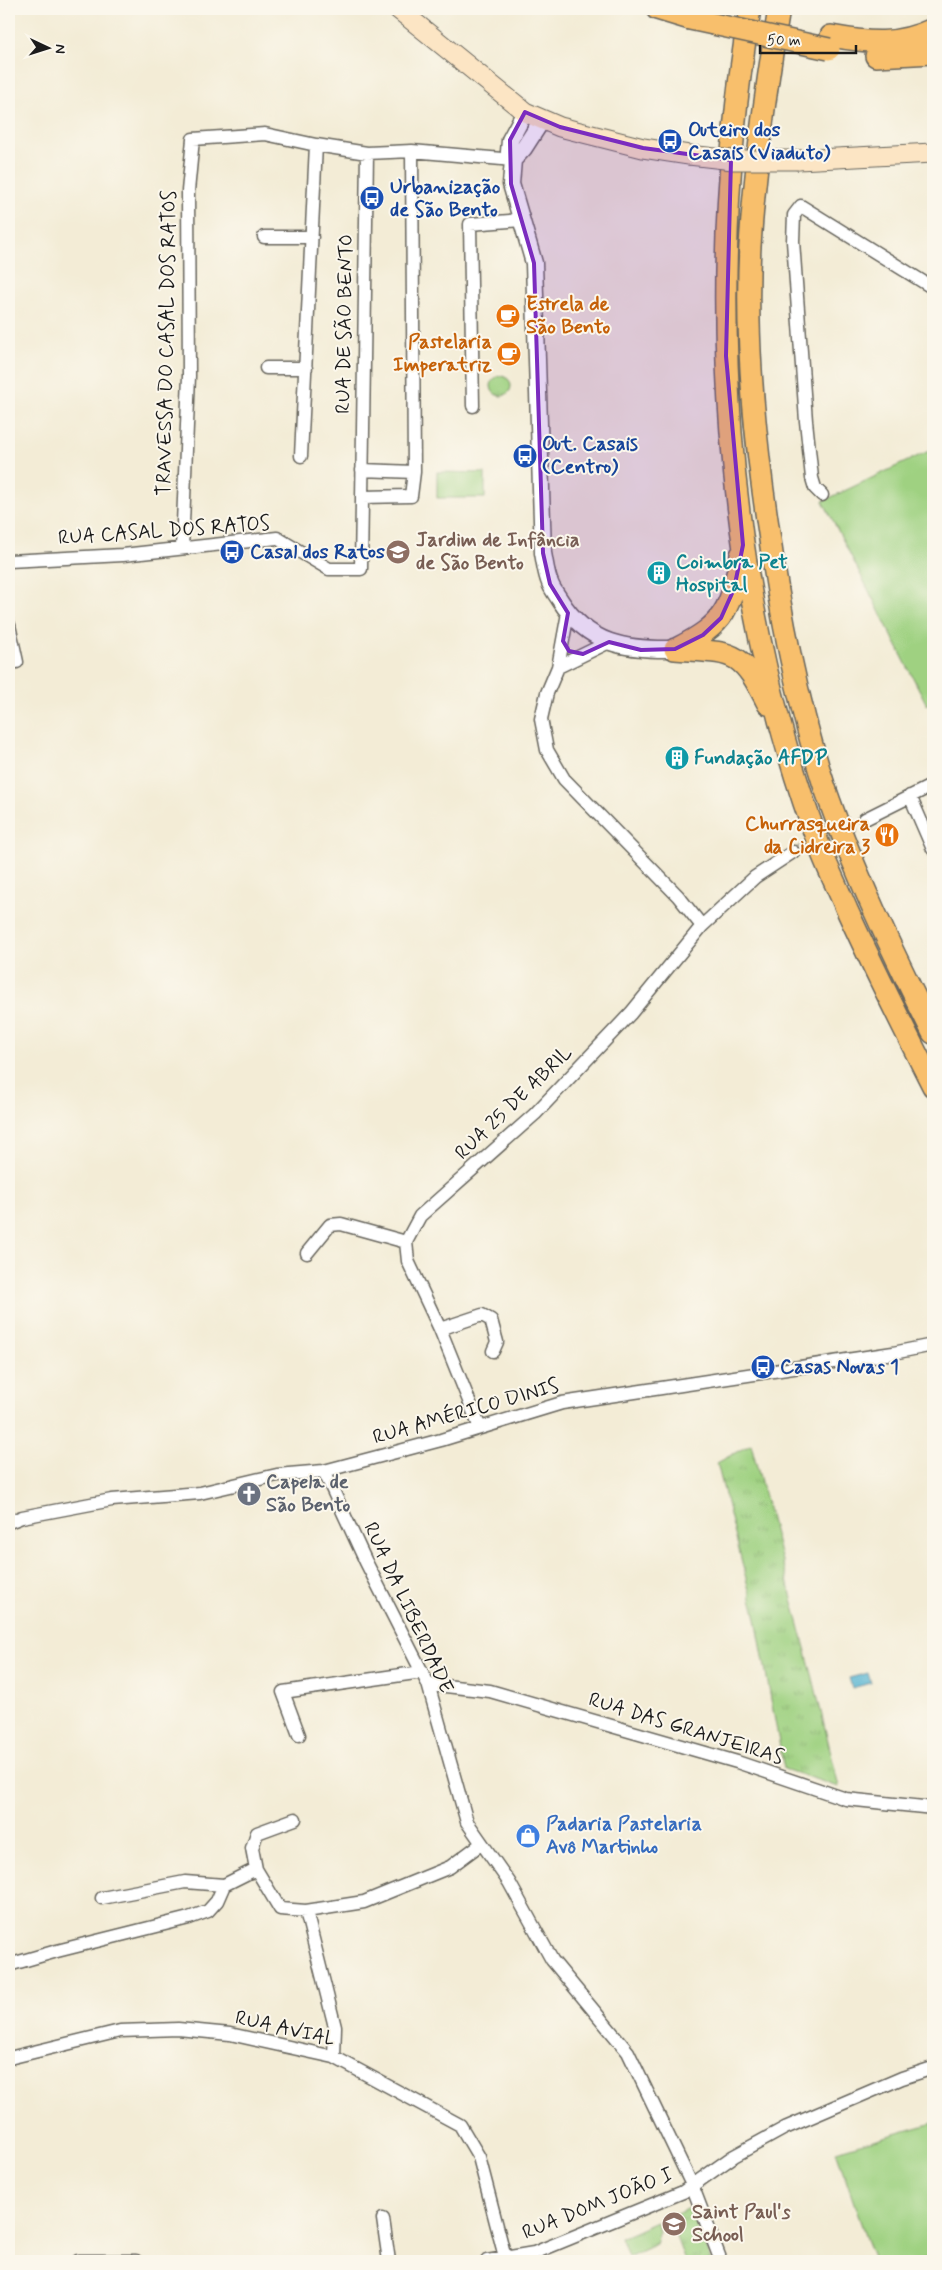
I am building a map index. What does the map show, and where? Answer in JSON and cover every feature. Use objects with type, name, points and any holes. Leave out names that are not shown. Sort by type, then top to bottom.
[{"type":"highway","points":[[656,9],[690,19],[830,42],[857,40],[895,42],[918,36],[933,29]]},
{"type":"highway","points":[[712,9],[879,56],[933,53]]},
{"type":"highway","points":[[750,9],[737,97],[732,147],[724,304],[730,422],[743,545],[761,640],[783,732],[821,850],[878,978],[933,1086]]},
{"type":"highway","points":[[779,9],[758,145],[750,248],[749,351],[760,474],[775,574],[806,726],[824,786],[845,842],[900,968],[933,1033]]},
{"type":"highway","points":[[675,649],[702,635],[721,618],[734,588],[743,545]]},
{"type":"highway","points":[[675,649],[724,652],[742,662],[751,673],[783,732]]},
{"type":"main road","points":[[398,9],[525,112],[560,127],[642,148],[732,160],[798,160],[933,153]]},
{"type":"street","points":[[525,112],[510,140],[509,152],[513,160],[511,184],[535,270],[543,553],[550,584],[568,612],[594,636],[641,650],[675,649]]},
{"type":"street","points":[[513,160],[524,148],[542,120]]},
{"type":"street","name":"TRAVESSA DO CASAL DOS RATOS","points":[[182,548],[189,376],[188,191],[192,139],[265,134],[316,145]]},
{"type":"street","points":[[301,456],[316,145],[367,153],[412,152],[513,160]]},
{"type":"street","points":[[362,497],[411,496],[414,472],[412,152]]},
{"type":"street","name":"RUA DE SÃO BENTO","points":[[362,497],[367,153]]},
{"type":"street","points":[[822,495],[815,488],[812,478],[806,421],[793,241],[794,215],[801,206],[933,288]]},
{"type":"street","points":[[473,406],[470,224],[522,220]]},
{"type":"street","points":[[264,237],[312,237]]},
{"type":"street","points":[[266,368],[306,368]]},
{"type":"street","points":[[362,470],[414,472]]},
{"type":"street","name":"RUA CASAL DOS RATOS","points":[[9,561],[124,555],[277,538],[329,569],[361,569],[362,497]]},
{"type":"street","points":[[568,612],[558,668],[547,693],[541,719],[547,750],[564,780],[678,896],[702,926]]},
{"type":"street","points":[[9,625],[17,662]]},
{"type":"street","points":[[563,641],[569,651],[583,654]]},
{"type":"street","points":[[558,668],[609,642]]},
{"type":"street","points":[[865,819],[933,785]]},
{"type":"street","points":[[910,796],[933,849]]},
{"type":"street","name":"RUA 25 DE ABRIL","points":[[406,1242],[420,1216],[535,1114],[631,1013],[702,926],[755,877],[793,852]]},
{"type":"street","points":[[307,1253],[330,1225],[342,1224],[406,1242],[408,1261],[440,1330],[480,1428]]},
{"type":"street","points":[[440,1330],[482,1315],[491,1320],[497,1342],[493,1351]]},
{"type":"street","name":"RUA AMÉRICO DINIS","points":[[10,1520],[112,1500],[200,1493],[278,1475],[324,1471],[480,1428],[562,1403],[893,1353],[933,1345]]},
{"type":"street","name":"RUA DA LIBERDADE","points":[[324,1471],[366,1562],[428,1684],[467,1822],[509,1882],[552,1960],[628,2052],[692,2185],[721,2261]]},
{"type":"street","points":[[299,1735],[283,1692],[422,1672]]},
{"type":"street","name":"RUA DAS GRANJEIRAS","points":[[428,1684],[490,1691],[737,1762],[846,1799],[933,1808]]},
{"type":"street","points":[[295,1819],[257,1834],[252,1848],[256,1869],[280,1910],[306,1911],[364,1902],[407,1886],[450,1866],[482,1844]]},
{"type":"street","points":[[102,1898],[185,1882],[224,1884],[256,1869]]},
{"type":"street","points":[[12,1964],[57,1950],[189,1918],[208,1911],[217,1901],[224,1884]]},
{"type":"street","points":[[306,1911],[335,2027],[334,2057]]},
{"type":"street","name":"RUA AVIAL","points":[[9,2058],[120,2031],[178,2029],[230,2034],[334,2057],[460,2125],[479,2157],[505,2257]]},
{"type":"street","name":"RUA DOM JOÃO I","points":[[487,2261],[534,2253],[683,2192],[734,2156],[793,2124],[902,2078],[933,2068]]},
{"type":"street","points":[[383,2219],[389,2261]]},
{"type":"street","points":[[78,2261],[136,2261]]},
{"type":"highlighted area","points":[[525,112],[560,127],[643,148],[731,160],[726,356],[743,545],[734,589],[721,618],[703,635],[675,649],[641,650],[609,642],[583,654],[569,651],[563,641],[568,613],[550,584],[543,553],[534,263],[511,184],[510,140]]},
{"type":"green space","points":[[501,376],[508,379],[511,386],[508,393],[501,396],[494,393],[491,386],[494,379]]},
{"type":"green space","points":[[933,449],[933,700],[927,705],[823,501]]},
{"type":"green space","points":[[437,472],[485,473],[485,498],[437,498]]},
{"type":"green space","points":[[751,1444],[813,1678],[839,1787],[784,1769],[755,1614],[717,1463]]},
{"type":"green space","points":[[933,2123],[933,2257],[919,2261],[874,2261],[836,2151]]},
{"type":"green space","points":[[690,2208],[711,2261],[685,2261],[670,2221],[671,2216]]},
{"type":"green space","points":[[657,2222],[659,2234],[656,2244],[628,2257],[621,2238]]},
{"type":"water","points":[[868,1673],[871,1683],[852,1688],[849,1678]]},
{"type":"tunnel","points":[[793,852],[865,819]]},
{"type":"place","name":"Outeiro dos Casais (Viaduto)","points":[[670,141]]},
{"type":"place","name":"Urbanização de São Bento","points":[[372,198]]},
{"type":"place","name":"Estrela de São Bento","points":[[508,316]]},
{"type":"place","name":"Pastelaria Imperatriz","points":[[509,354]]},
{"type":"place","name":"Out. Casais (Centro)","points":[[525,456]]},
{"type":"place","name":"Casal dos Ratos","points":[[232,552]]},
{"type":"place","name":"Jardim de Infância de São Bento","points":[[398,552]]},
{"type":"place","name":"Coimbra Pet Hospital","points":[[659,573]]},
{"type":"place","name":"Fundação AFDP","points":[[677,758]]},
{"type":"place","name":"Churrasqueira da Cidreira 3","points":[[887,835]]},
{"type":"place","name":"Casas Novas 1","points":[[763,1367]]},
{"type":"place","name":"Capela de São Bento","points":[[249,1494]]},
{"type":"place","name":"Padaria Pastelaria Avô Martinho","points":[[528,1836]]},
{"type":"place","name":"Saint Paul's School","points":[[674,2224]]}]
